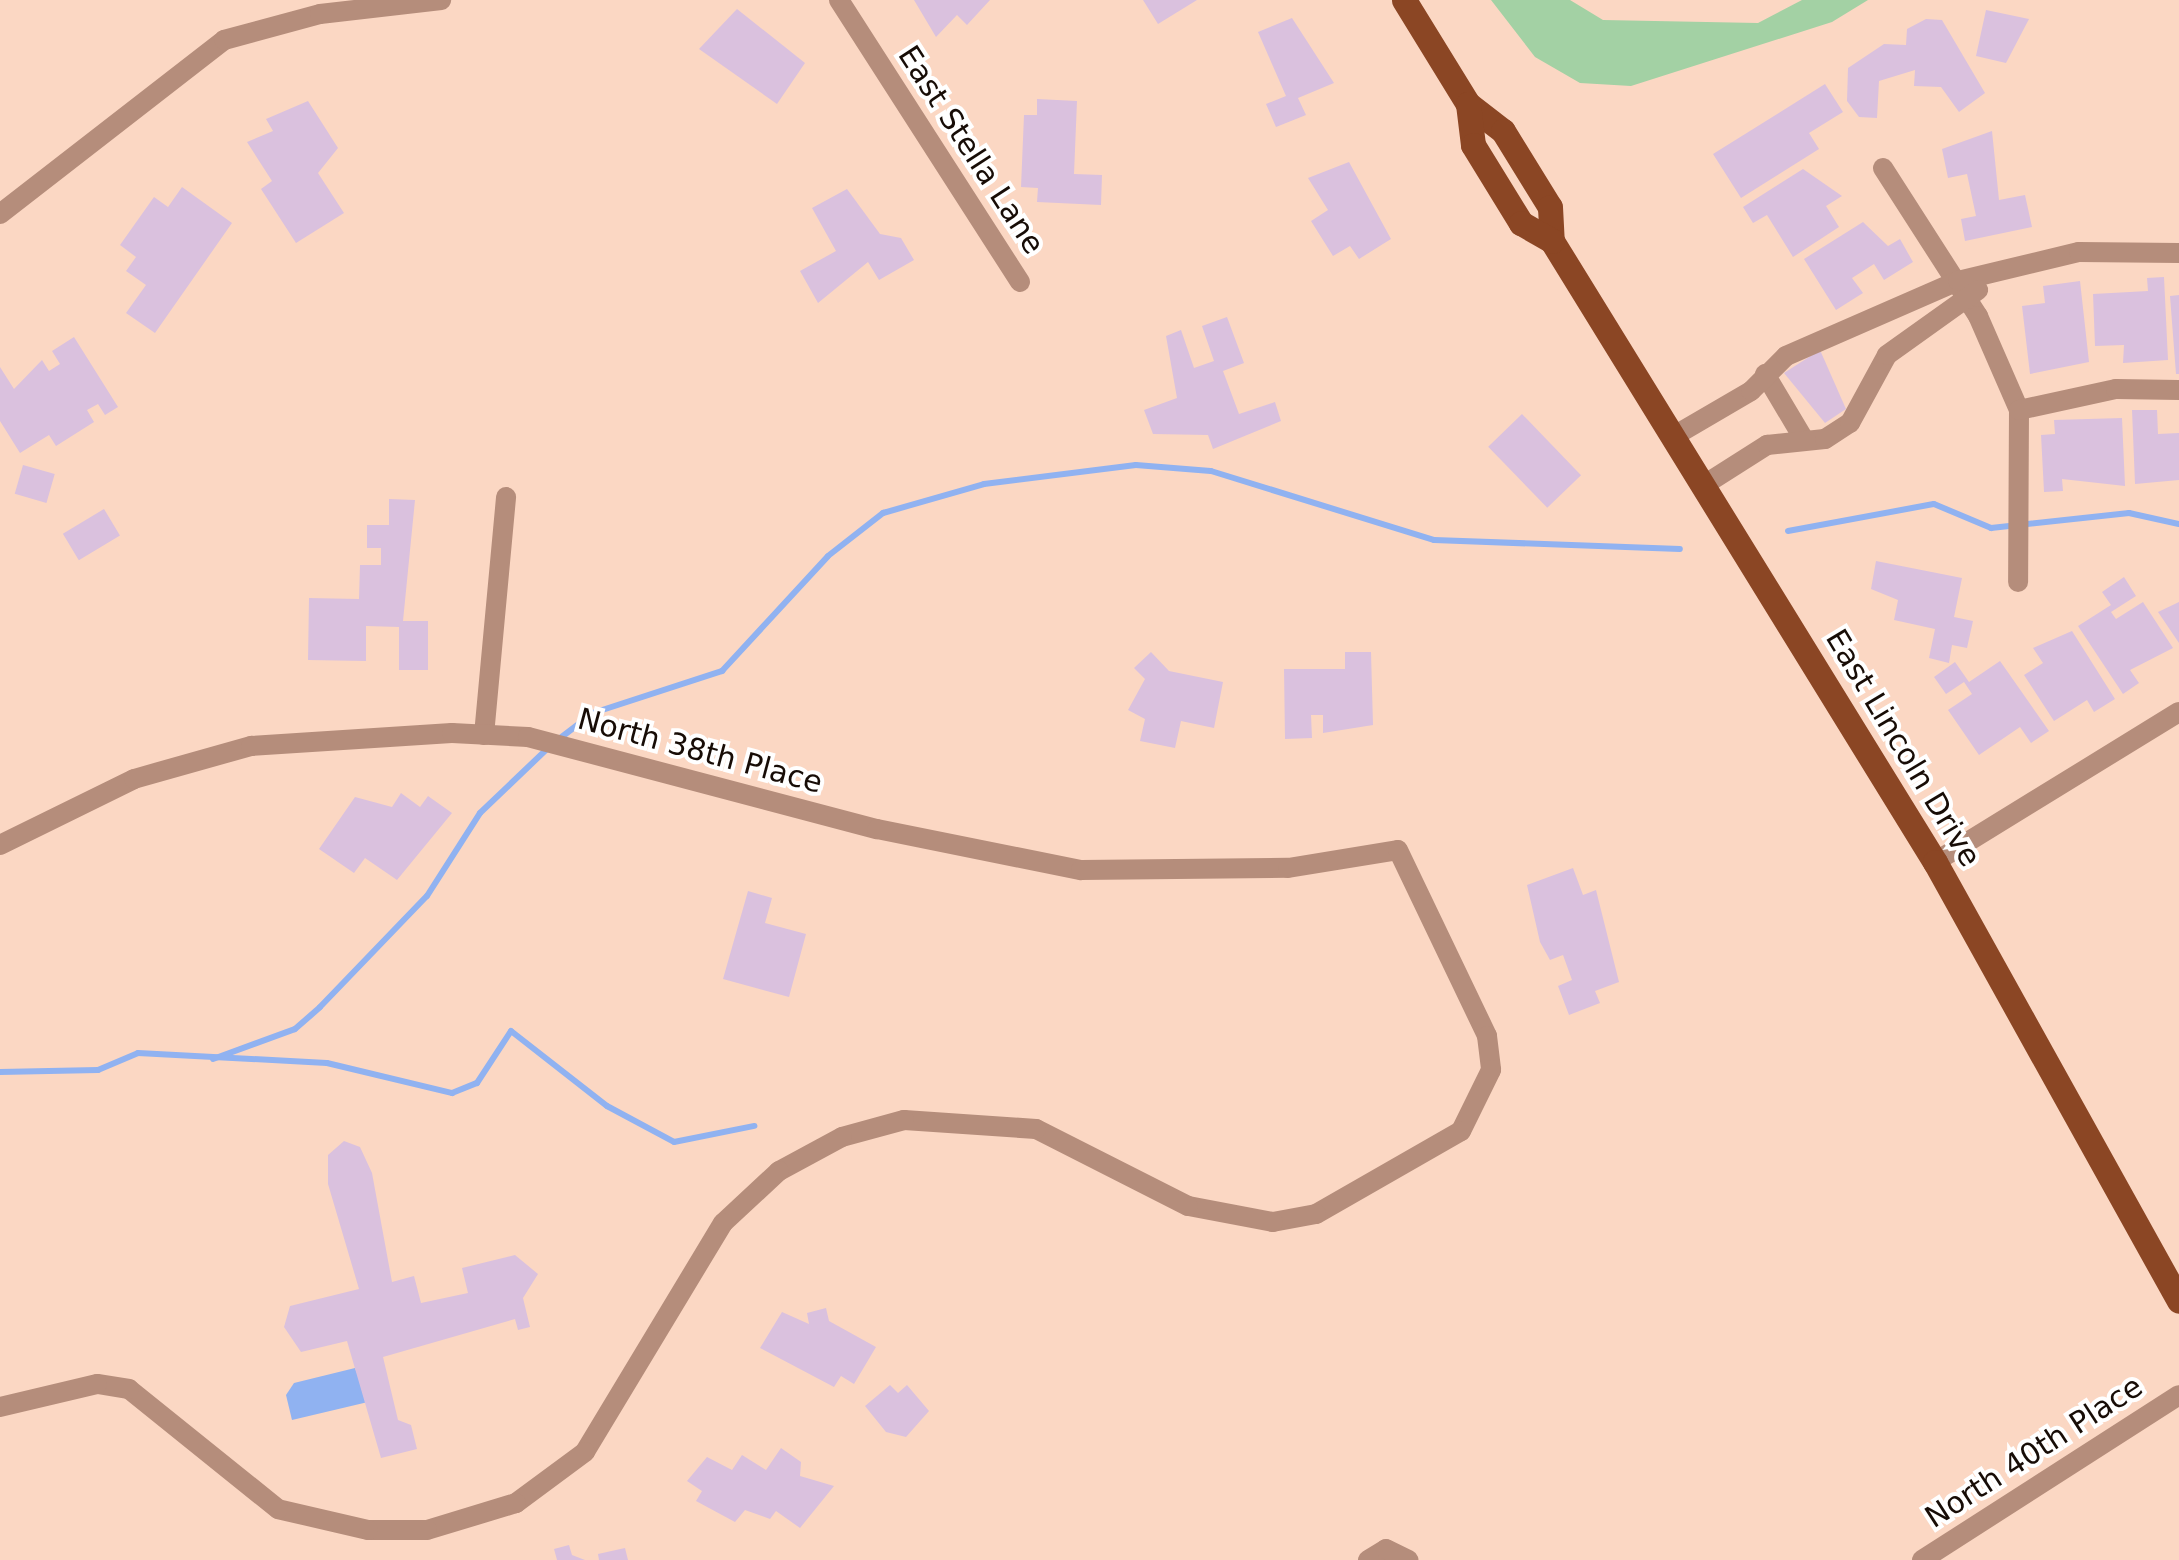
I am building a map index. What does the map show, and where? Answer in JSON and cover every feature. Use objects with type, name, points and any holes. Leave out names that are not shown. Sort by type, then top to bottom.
[{"type":"main road","name":"East Lincoln Drive","points":[[1404,0],[1468,104],[1474,146],[1521,222],[1552,241],[1935,862],[2179,1301]]},
{"type":"street","points":[[0,214],[224,40],[320,14],[441,0]]},
{"type":"street","name":"East Stella Lane","points":[[839,0],[1020,282]]},
{"type":"street","points":[[1883,168],[1963,290],[2018,410],[2023,492],[2018,582]]},
{"type":"street","points":[[1674,436],[1786,356],[1963,290],[2010,267],[2079,252],[2179,253]]},
{"type":"street","points":[[1704,485],[1767,445],[1802,436],[1825,439],[1850,423],[1887,355],[1963,290]]},
{"type":"street","points":[[1765,374],[1802,436]]},
{"type":"street","points":[[2018,410],[2116,389],[2179,390]]},
{"type":"street","points":[[484,735],[506,497]]},
{"type":"street","points":[[1935,862],[2179,712]]},
{"type":"street","name":"North 38th Place","points":[[0,845],[134,779],[251,746],[484,735],[528,737],[878,829],[1081,870],[1288,868],[1398,850],[1487,1036],[1492,1070],[1461,1131],[1316,1214],[1273,1222],[1188,1206],[1036,1129],[980,1118],[904,1120],[842,1136],[779,1171],[723,1223],[585,1452],[516,1503],[427,1530],[368,1530],[278,1508],[128,1389],[97,1384],[0,1407]]},
{"type":"street","name":"North 40th Place","points":[[1922,1560],[2179,1395]]},
{"type":"street","points":[[1368,1560],[1386,1549],[1409,1560]]},
{"type":"green space","points":[[1491,0],[1570,0],[1603,20],[1758,23],[1802,0],[1868,0],[1832,22],[1631,86],[1580,83],[1535,57]]},
{"type":"water","points":[[355,1368],[368,1402],[292,1420],[286,1395],[294,1383]]},
{"type":"building","points":[[914,0],[990,0],[967,25],[957,15],[936,37]]},
{"type":"building","points":[[1143,0],[1197,0],[1158,24]]},
{"type":"building","points":[[737,9],[805,63],[777,104],[699,49]]},
{"type":"building","points":[[1986,10],[2029,19],[2006,63],[1976,56]]},
{"type":"building","points":[[1292,18],[1334,83],[1298,98],[1306,115],[1276,127],[1266,104],[1286,96],[1258,32]]},
{"type":"building","points":[[1926,19],[1942,20],[1985,93],[1959,112],[1941,87],[1914,86],[1915,70],[1879,81],[1877,118],[1859,117],[1847,101],[1848,68],[1884,44],[1906,45],[1907,29]]},
{"type":"building","points":[[1825,84],[1843,112],[1809,133],[1819,149],[1741,198],[1713,154]]},
{"type":"building","points":[[1037,99],[1077,101],[1074,174],[1102,175],[1101,205],[1037,202],[1038,188],[1021,187],[1024,115],[1037,115]]},
{"type":"building","points":[[308,101],[338,148],[318,173],[344,213],[296,243],[261,189],[272,181],[247,142],[273,131],[266,119]]},
{"type":"building","points":[[1992,131],[1999,200],[2025,195],[2032,227],[1965,241],[1961,219],[1976,216],[1967,174],[1948,178],[1942,149]]},
{"type":"building","points":[[1349,162],[1391,239],[1359,259],[1350,246],[1333,256],[1311,221],[1328,210],[1308,178]]},
{"type":"building","points":[[1803,169],[1842,196],[1826,206],[1839,227],[1793,257],[1767,215],[1753,223],[1743,207]]},
{"type":"building","points":[[182,187],[232,223],[155,333],[126,313],[146,285],[126,271],[136,257],[120,245],[154,197],[168,207]]},
{"type":"building","points":[[847,189],[880,234],[901,238],[914,260],[879,280],[868,262],[818,303],[800,271],[836,251],[812,208]]},
{"type":"building","points":[[1863,222],[1888,246],[1900,239],[1913,262],[1884,280],[1874,264],[1852,278],[1863,293],[1836,310],[1804,259]]},
{"type":"building","points":[[2164,277],[2168,360],[2123,363],[2124,345],[2095,346],[2093,294],[2148,291],[2147,278]]},
{"type":"building","points":[[2080,281],[2089,362],[2030,374],[2022,306],[2045,303],[2043,286]]},
{"type":"building","points":[[2179,295],[2179,374],[2176,374],[2170,296]]},
{"type":"building","points":[[1227,317],[1244,363],[1223,371],[1239,414],[1275,402],[1281,421],[1213,449],[1208,435],[1153,434],[1144,410],[1177,398],[1166,336],[1181,330],[1194,368],[1214,361],[1202,326]]},
{"type":"building","points":[[74,337],[118,407],[105,415],[98,404],[87,410],[94,422],[56,446],[49,435],[20,453],[0,421],[0,367],[14,389],[42,360],[49,371],[60,364],[52,351]]},
{"type":"building","points":[[1820,350],[1846,409],[1825,423],[1784,373]]},
{"type":"building","points":[[2132,410],[2157,410],[2158,434],[2179,433],[2179,480],[2135,484]]},
{"type":"building","points":[[1522,414],[1581,475],[1547,508],[1488,447]]},
{"type":"building","points":[[2122,418],[2125,486],[2062,479],[2063,491],[2044,492],[2041,435],[2055,434],[2054,420]]},
{"type":"building","points":[[23,465],[55,474],[46,503],[15,494]]},
{"type":"building","points":[[389,499],[415,500],[403,621],[428,621],[428,670],[399,670],[399,627],[366,626],[366,661],[308,660],[309,598],[359,599],[360,565],[381,565],[381,548],[367,548],[367,525],[389,525]]},
{"type":"building","points":[[104,509],[120,536],[79,560],[63,534]]},
{"type":"building","points":[[1876,561],[1962,578],[1954,617],[1973,621],[1967,648],[1952,645],[1949,663],[1929,658],[1935,629],[1894,620],[1898,600],[1871,589]]},
{"type":"building","points":[[2124,577],[2136,596],[2111,612],[2116,619],[2143,602],[2173,648],[2130,670],[2139,683],[2123,694],[2078,626],[2111,605],[2102,592]]},
{"type":"building","points":[[2179,602],[2179,643],[2158,612]]},
{"type":"building","points":[[2072,631],[2115,699],[2094,712],[2087,700],[2054,721],[2024,675],[2043,663],[2033,648]]},
{"type":"building","points":[[1151,652],[1169,671],[1223,682],[1214,728],[1181,721],[1175,748],[1140,741],[1145,719],[1128,710],[1145,679],[1134,668]]},
{"type":"building","points":[[1345,652],[1371,652],[1373,725],[1323,733],[1323,715],[1311,715],[1312,738],[1285,739],[1284,669],[1345,669]]},
{"type":"building","points":[[2000,661],[2049,731],[2031,743],[2020,727],[1979,755],[1948,710],[1972,694],[1964,682],[1946,694],[1934,677],[1955,662],[1969,682]]},
{"type":"building","points":[[401,793],[420,807],[428,796],[452,813],[397,880],[365,858],[354,873],[319,849],[355,797],[392,807]]},
{"type":"building","points":[[1573,868],[1583,895],[1596,890],[1619,982],[1595,991],[1600,1003],[1569,1015],[1558,986],[1572,980],[1563,955],[1550,960],[1540,942],[1527,885]]},
{"type":"building","points":[[748,891],[772,898],[765,923],[806,934],[789,997],[723,979]]},
{"type":"building","points":[[344,1141],[360,1147],[372,1173],[392,1282],[414,1276],[421,1303],[468,1293],[462,1268],[515,1255],[538,1274],[523,1298],[530,1327],[518,1330],[515,1319],[383,1357],[398,1420],[411,1425],[417,1449],[381,1458],[347,1341],[301,1352],[284,1327],[290,1306],[359,1289],[328,1184],[328,1155]]},
{"type":"building","points":[[826,1308],[829,1321],[876,1347],[854,1384],[841,1376],[834,1387],[760,1348],[782,1312],[809,1324],[807,1313]]},
{"type":"building","points":[[890,1385],[898,1393],[907,1385],[929,1411],[906,1437],[886,1432],[865,1406]]},
{"type":"building","points":[[781,1448],[801,1462],[800,1476],[834,1486],[800,1528],[776,1511],[770,1519],[745,1510],[735,1522],[696,1501],[702,1491],[687,1481],[707,1457],[732,1470],[742,1455],[766,1470]]},
{"type":"building","points":[[569,1545],[572,1555],[585,1560],[557,1560],[554,1549]]},
{"type":"building","points":[[625,1548],[628,1560],[599,1560],[598,1554]]},
{"type":"waterway","points":[[559,739],[593,713],[722,671],[828,556],[883,513],[984,484],[1136,465],[1211,471],[1434,540],[1680,549]]},
{"type":"waterway","points":[[1788,531],[1934,504],[1991,528],[2129,513],[2179,524]]},
{"type":"waterway","points":[[213,1059],[295,1029],[320,1007],[427,896],[480,813],[549,747]]},
{"type":"waterway","points":[[0,1072],[98,1070],[138,1053],[327,1063],[452,1093],[477,1083],[511,1031],[607,1106],[674,1142],[754,1126]]}]
